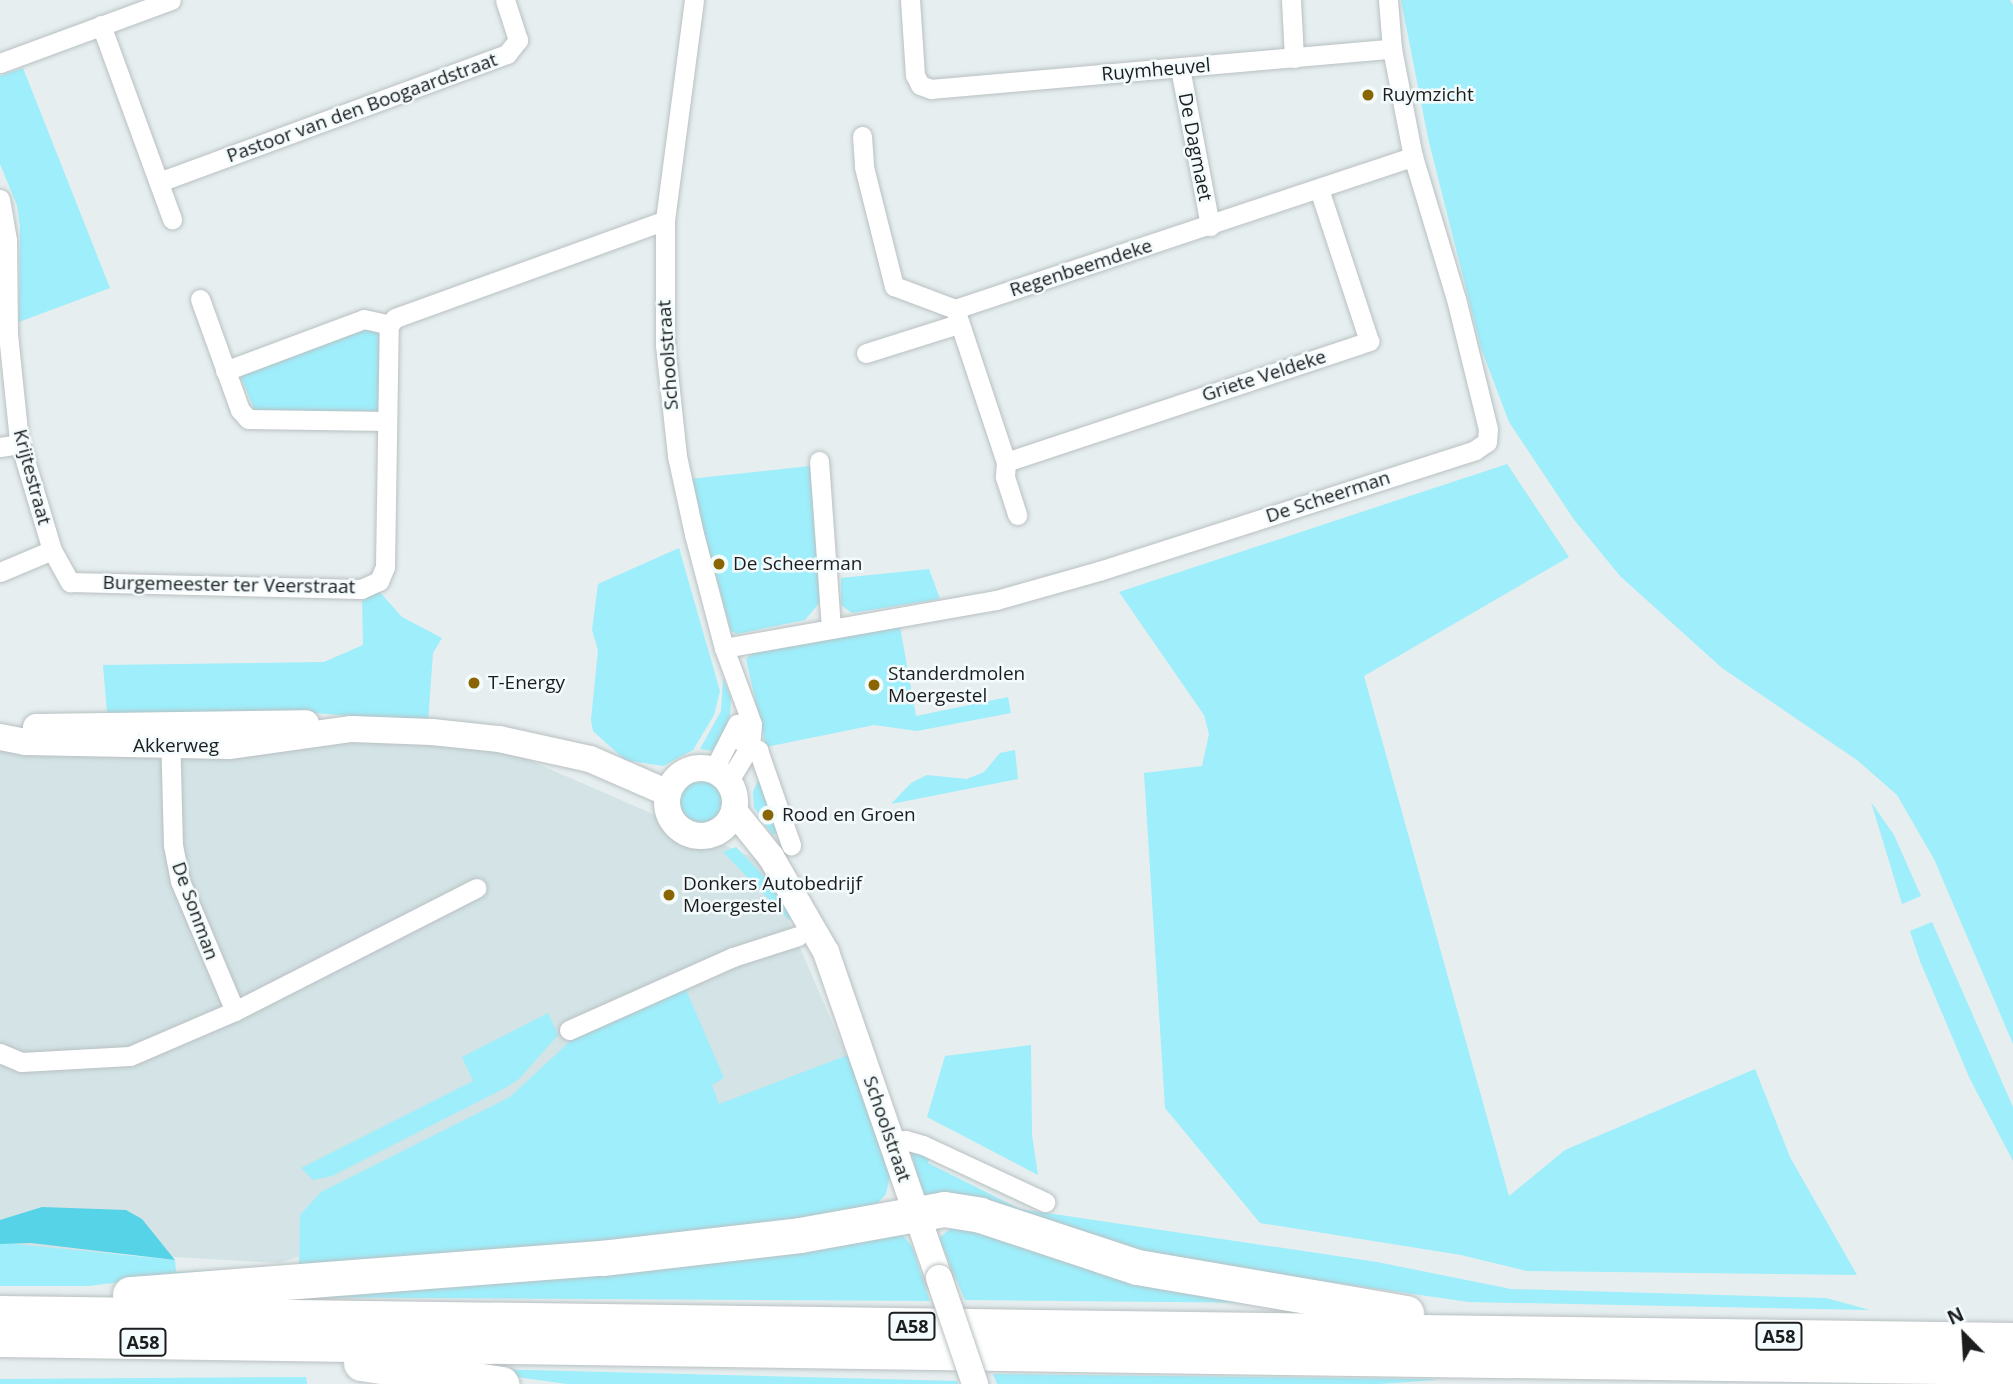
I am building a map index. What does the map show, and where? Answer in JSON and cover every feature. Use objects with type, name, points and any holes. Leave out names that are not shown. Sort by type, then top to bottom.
[{"type":"highway","name":"A58","points":[[0,1303],[602,1258],[800,1235],[915,1212],[944,1209],[980,1215],[1138,1268],[1313,1300],[1545,1333]]},
{"type":"highway","name":"A58","points":[[0,1313],[2013,1339]]},
{"type":"highway","name":"A58","points":[[0,1339],[2013,1367]]},
{"type":"highway","name":"A58","points":[[286,1345],[387,1369],[501,1384]]},
{"type":"highway","name":"A58","points":[[1563,1384],[1809,1365]]},
{"type":"main road","name":"Akkerweg","points":[[0,737],[25,742],[170,735],[322,723],[352,729],[499,739],[601,763],[674,785]]},
{"type":"main road","name":"Akkerweg","points":[[0,731],[170,735]]},
{"type":"main road","points":[[696,768],[720,776],[727,820],[698,836],[681,829],[668,811],[674,785],[696,768]]},
{"type":"main road","name":"Schoolstraat","points":[[727,820],[784,881],[826,953],[975,1384]]},
{"type":"street","points":[[0,63],[171,0]]},
{"type":"street","name":"Pastoor van den Boogaardstraat","points":[[159,182],[508,54],[518,40],[505,0]]},
{"type":"street","name":"Schoolstraat","points":[[694,0],[665,220],[665,345],[677,456],[724,648],[751,724],[750,746]]},
{"type":"street","name":"Ruymheuvel","points":[[910,0],[915,75],[920,85],[931,89],[1392,49]]},
{"type":"street","points":[[1291,0],[1294,58]]},
{"type":"street","name":"De Scheerman","points":[[724,648],[950,610],[1099,571],[1475,450],[1486,442],[1488,429],[1456,299],[1413,157],[1392,49],[1388,0]]},
{"type":"street","points":[[101,25],[172,219]]},
{"type":"street","name":"De Dagmaet","points":[[1180,68],[1210,226]]},
{"type":"street","points":[[862,136],[864,167],[894,286],[957,317],[1006,462],[1005,477],[1017,515]]},
{"type":"street","name":"Regenbeemdeke","points":[[866,354],[957,317],[1210,226],[1413,157]]},
{"type":"street","name":"Griete Veldeke","points":[[1006,462],[1369,341],[1318,189]]},
{"type":"street","name":"Krijtestraat","points":[[0,199],[7,240],[10,445],[52,550],[70,582]]},
{"type":"street","points":[[225,371],[364,319],[389,325],[403,312],[665,220]]},
{"type":"street","points":[[200,299],[240,410],[248,419],[387,421]]},
{"type":"street","name":"Burgemeester ter Veerstraat","points":[[70,582],[361,589],[379,581],[385,567],[389,325]]},
{"type":"street","points":[[819,461],[831,629]]},
{"type":"street","points":[[0,572],[52,550]]},
{"type":"street","points":[[720,776],[742,703]]},
{"type":"street","name":"De Sonman","points":[[170,735],[173,845],[180,881],[235,1011]]},
{"type":"street","name":"Schoolstraat","points":[[732,736],[758,750],[791,845]]},
{"type":"street","points":[[720,776],[750,746]]},
{"type":"street","points":[[0,1053],[21,1062],[110,1060],[235,1011],[476,888]]},
{"type":"street","points":[[569,1030],[733,957],[798,936]]},
{"type":"street","points":[[892,1144],[905,1140],[923,1145],[1045,1202]]},
{"type":"shaded area","points":[[1401,0],[2010,0],[2013,5],[2013,1044],[1934,859],[1897,795],[1857,760],[1722,668],[1620,576],[1575,521],[1509,422],[1481,348],[1428,138]]},
{"type":"shaded area","points":[[23,68],[110,288],[19,322],[20,226],[17,205],[0,164],[0,76]]},
{"type":"shaded area","points":[[379,324],[384,338],[382,411],[255,411],[241,378],[244,373]]},
{"type":"shaded area","points":[[1507,464],[1569,557],[1364,676],[1509,1196],[1565,1150],[1755,1069],[1790,1157],[1857,1275],[1527,1271],[1461,1255],[1260,1223],[1165,1108],[1144,773],[1202,766],[1209,734],[1204,715],[1119,592]]},
{"type":"shaded area","points":[[810,466],[821,601],[805,620],[737,634],[731,631],[689,479]]},
{"type":"shaded area","points":[[679,548],[720,691],[714,715],[693,750],[663,766],[625,760],[593,731],[591,720],[598,650],[592,630],[598,584]]},
{"type":"shaded area","points":[[929,569],[940,599],[852,613],[841,605],[841,578]]},
{"type":"shaded area","points":[[377,589],[402,617],[442,638],[433,653],[428,722],[302,712],[107,713],[103,665],[324,662],[363,645],[362,594]]},
{"type":"shaded area","points":[[900,627],[916,716],[1008,697],[1011,713],[917,731],[874,725],[766,747],[746,659],[754,652]]},
{"type":"shaded area","points":[[723,678],[731,698],[729,730],[713,751],[700,749],[721,711]]},
{"type":"shaded area","points":[[476,737],[763,862],[851,1066],[728,1118],[279,1263],[0,1247],[0,739]]},
{"type":"shaded area","points":[[1015,750],[1018,779],[891,804],[911,783],[927,775],[967,779],[984,772],[1000,753]]},
{"type":"shaded area","points":[[761,773],[781,831],[772,835],[754,807],[753,792]]},
{"type":"shaded area","points":[[701,779],[717,785],[723,801],[717,817],[701,823],[685,817],[679,801],[685,785]]},
{"type":"shaded area","points":[[1871,802],[1894,835],[1921,896],[1902,904]]},
{"type":"shaded area","points":[[736,847],[781,895],[791,912],[790,921],[723,852]]},
{"type":"shaded area","points":[[1932,922],[2013,1107],[2013,1161],[1970,1079],[1920,961],[1910,931]]},
{"type":"shaded area","points":[[684,985],[724,1078],[712,1085],[719,1104],[848,1055],[890,1175],[886,1194],[877,1204],[866,1210],[624,1243],[299,1267],[300,1215],[321,1192],[510,1097],[580,1032]]},
{"type":"shaded area","points":[[548,1013],[558,1035],[519,1079],[505,1088],[332,1176],[313,1180],[301,1168],[473,1081],[462,1057]]},
{"type":"shaded area","points":[[1031,1045],[1032,1135],[1038,1175],[927,1117],[945,1056]]},
{"type":"shaded area","points":[[924,1149],[931,1154],[928,1163],[1020,1209],[1377,1262],[1511,1289],[1826,1298],[1870,1310],[1469,1302],[1142,1255],[924,1197],[911,1152]]},
{"type":"shaded area","points":[[42,1207],[126,1210],[142,1219],[175,1260],[31,1243],[0,1244],[0,1220]]},
{"type":"shaded area","points":[[955,1225],[1273,1303],[965,1300],[939,1238]]},
{"type":"shaded area","points":[[899,1231],[912,1246],[930,1301],[256,1297]]},
{"type":"shaded area","points":[[0,1244],[175,1260],[176,1272],[221,1270],[88,1286],[0,1286]]},
{"type":"shaded area","points":[[452,1368],[957,1381],[958,1384],[567,1384]]},
{"type":"shaded area","points":[[993,1374],[1436,1380],[1380,1384],[997,1384]]},
{"type":"shaded area","points":[[306,1377],[307,1384],[0,1384],[0,1379]]},
{"type":"place","name":"Ruymzicht","points":[[1368,95]]},
{"type":"place","name":"De Scheerman","points":[[719,564]]},
{"type":"place","name":"T-Energy","points":[[474,683]]},
{"type":"place","name":"Standerdmolen Moergestel","points":[[874,685]]},
{"type":"place","name":"Rood en Groen","points":[[768,815]]},
{"type":"place","name":"Donkers Autobedrijf Moergestel","points":[[669,895]]}]
